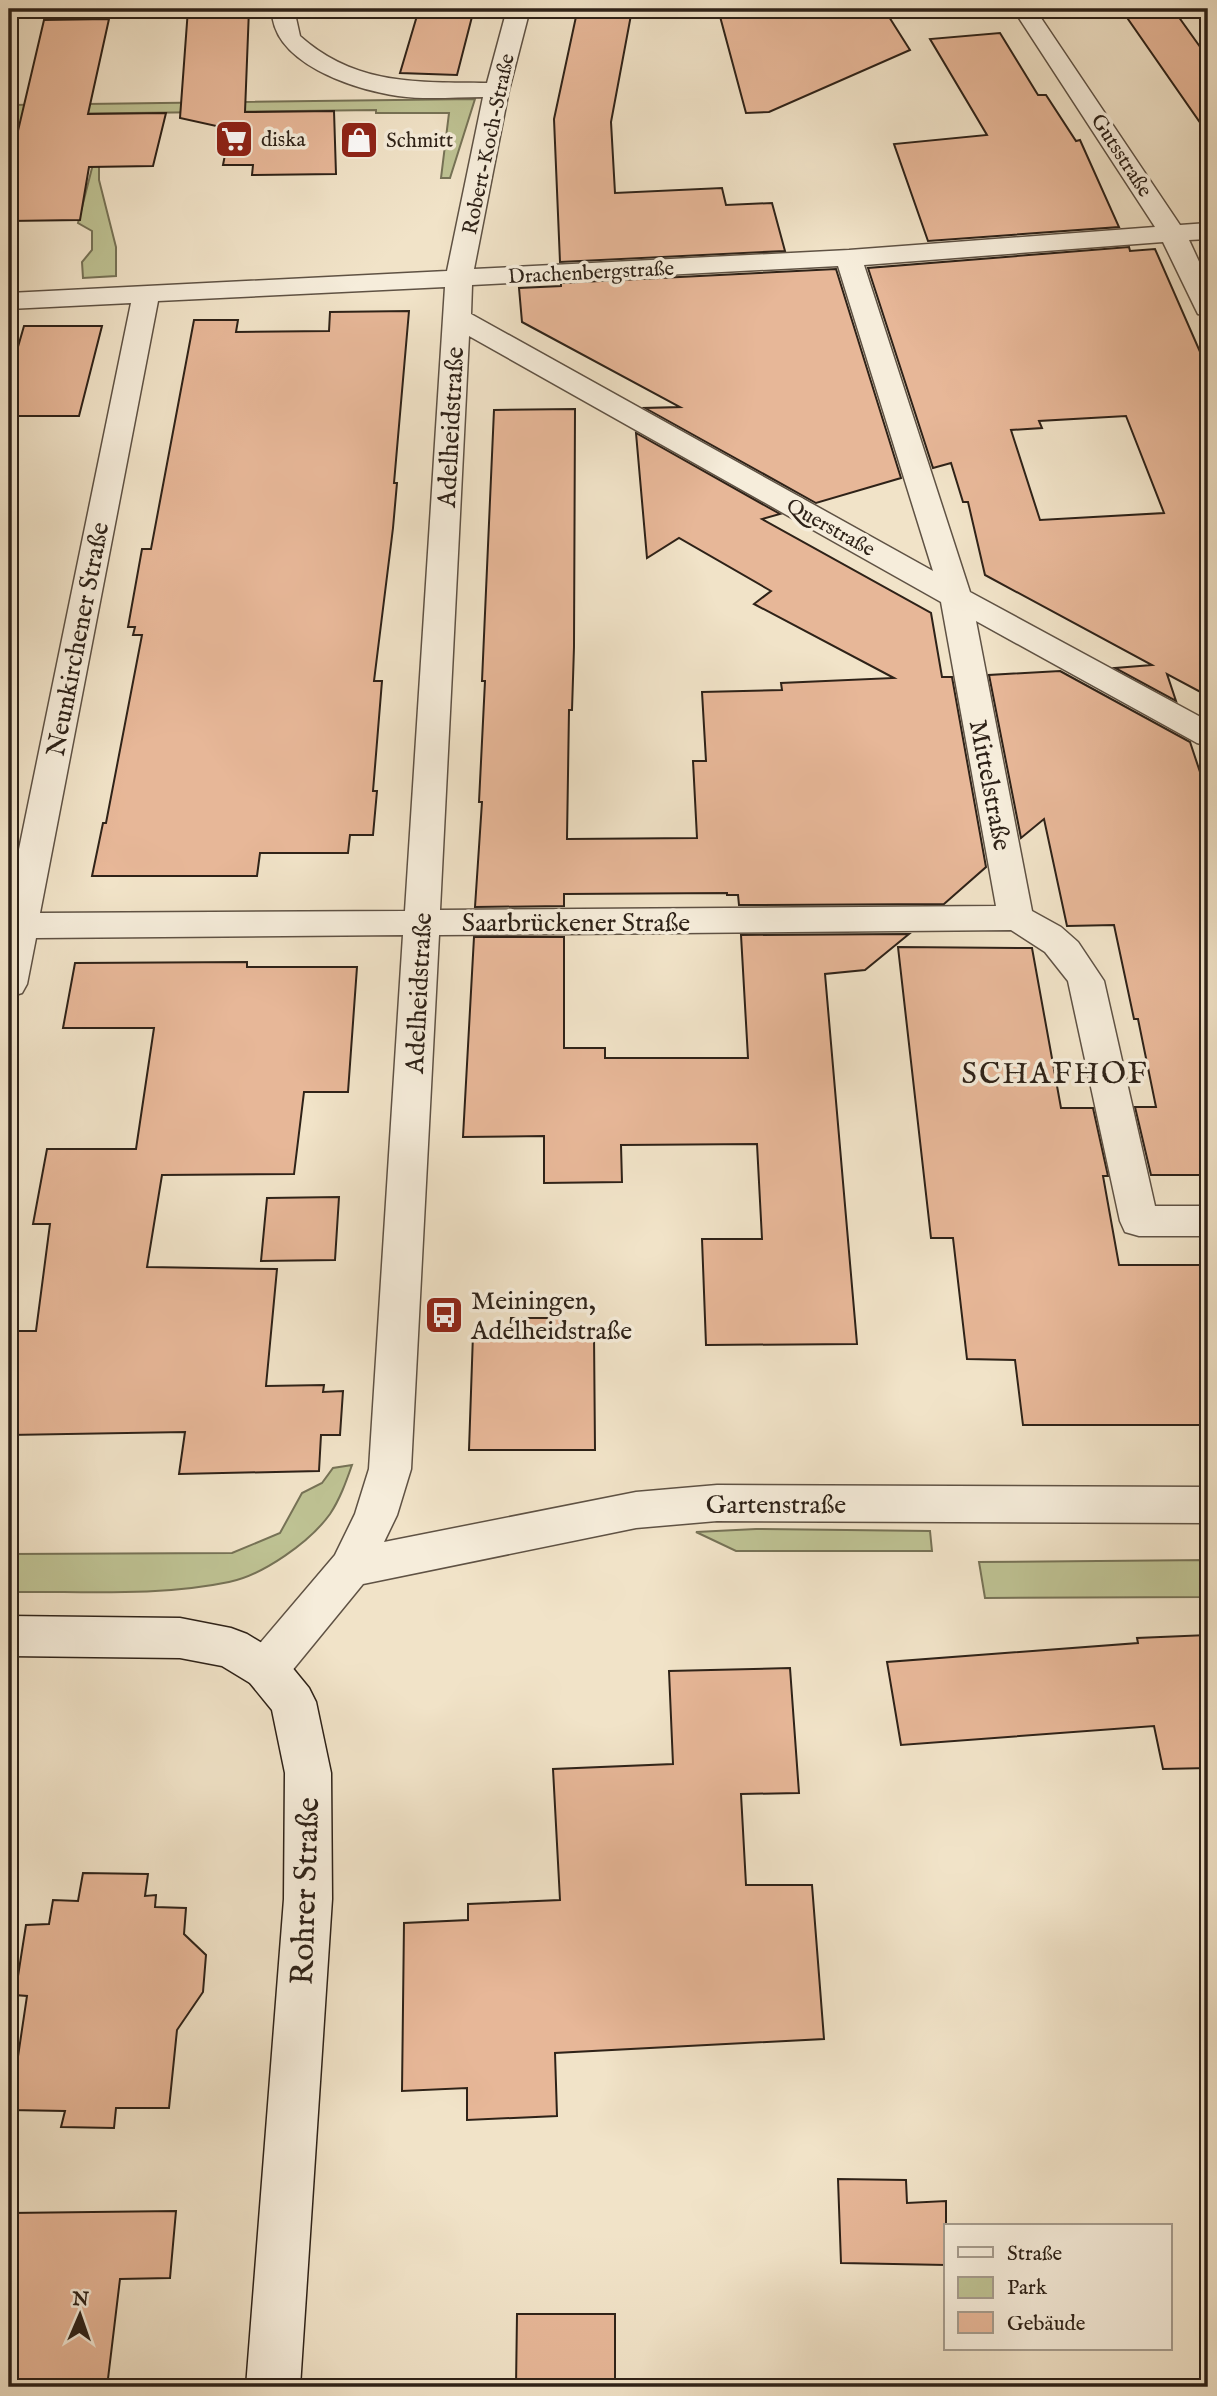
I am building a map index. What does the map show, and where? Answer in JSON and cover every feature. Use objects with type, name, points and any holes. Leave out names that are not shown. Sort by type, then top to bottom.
[{"type":"street","points":[[283,9],[283,23],[292,40],[333,67],[372,84],[401,89],[498,90]]},
{"type":"street","name":"Robert-Koch-Straße","points":[[458,279],[498,90],[519,9]]},
{"type":"street","name":"Gutsstraße","points":[[1024,9],[1172,233],[1208,308]]},
{"type":"street","name":"Drachenbergstraße","points":[[9,301],[849,258],[1208,231]]},
{"type":"street","name":"Mittelstraße","points":[[849,258],[956,597],[1016,918]]},
{"type":"street","name":"Adelheidstraße","points":[[266,1669],[350,1568],[376,1515],[390,1468],[458,279]]},
{"type":"street","name":"Neunkirchener Straße","points":[[9,984],[15,925],[146,294]]},
{"type":"street","name":"Querstraße","points":[[456,317],[1208,735]]},
{"type":"street","points":[[1016,918],[1045,931],[1059,942],[1075,961],[1086,981],[1139,1221],[1208,1221]]},
{"type":"street","name":"Saarbrückener Straße","points":[[15,925],[1016,918]]},
{"type":"street","name":"Gartenstraße","points":[[350,1568],[636,1510],[680,1506],[752,1503],[1208,1504]]},
{"type":"street","name":"Rohrer Straße","points":[[9,1636],[180,1639],[231,1648],[266,1669],[293,1702],[308,1773],[308,1899],[273,2387]]},
{"type":"green space","points":[[475,99],[450,178],[441,178],[449,113],[376,113],[376,110],[49,114],[99,160],[99,180],[116,247],[116,276],[83,278],[82,262],[92,250],[92,231],[78,223],[93,164],[9,165],[11,105]]},
{"type":"green space","points":[[352,1465],[337,1502],[321,1525],[285,1556],[242,1578],[175,1590],[9,1592],[9,1554],[232,1553],[280,1533],[302,1493],[322,1483],[333,1468]]},
{"type":"green space","points":[[756,1529],[930,1531],[932,1551],[736,1551],[696,1532]]},
{"type":"green space","points":[[1208,1560],[1208,1597],[985,1598],[979,1562]]},
{"type":"building","points":[[188,9],[249,9],[245,112],[334,111],[336,174],[252,175],[253,165],[223,165],[230,129],[180,118]]},
{"type":"building","points":[[419,9],[474,9],[457,75],[400,73]]},
{"type":"building","points":[[718,9],[884,9],[910,50],[769,112],[746,113]]},
{"type":"building","points":[[1121,9],[1173,9],[1208,58],[1208,134]]},
{"type":"building","points":[[577,12],[631,15],[611,122],[615,193],[722,188],[726,205],[772,203],[785,251],[560,262],[554,119]]},
{"type":"building","points":[[109,19],[88,114],[166,113],[153,166],[89,167],[80,220],[9,221],[9,169],[44,20]]},
{"type":"building","points":[[1000,33],[1038,95],[1046,95],[1076,141],[1080,140],[1119,227],[928,241],[894,144],[987,135],[930,39]]},
{"type":"building","points":[[1129,247],[1130,251],[1155,249],[1208,370],[1208,696],[1167,674],[1176,701],[1115,668],[1152,665],[985,575],[968,502],[963,502],[951,463],[933,468],[868,268]],"holes":[[[1126,416],[1164,513],[1040,520],[1011,430],[1042,428],[1039,421]]]},
{"type":"building","points":[[836,269],[901,478],[816,503],[645,408],[680,407],[522,322],[519,288],[561,286],[561,283]]},
{"type":"building","points":[[409,311],[394,483],[397,483],[393,528],[374,681],[382,681],[373,791],[377,791],[373,835],[350,835],[348,853],[260,853],[257,876],[92,876],[103,823],[106,823],[142,635],[133,635],[135,627],[128,627],[142,549],[151,549],[194,320],[238,320],[236,332],[329,331],[330,312]]},
{"type":"building","points":[[24,326],[102,326],[79,416],[9,416],[9,378]]},
{"type":"building","points":[[575,409],[574,647],[572,710],[569,710],[567,839],[697,838],[693,761],[706,761],[702,692],[782,690],[781,683],[894,678],[754,604],[771,591],[679,538],[647,558],[636,433],[780,514],[762,519],[931,613],[942,677],[952,677],[986,867],[944,904],[739,905],[738,895],[727,893],[564,894],[564,906],[475,907],[482,802],[479,802],[485,681],[482,681],[494,410]]},
{"type":"building","points":[[1060,671],[1190,742],[1208,796],[1208,1175],[1151,1175],[1135,1107],[1156,1107],[1138,1019],[1134,1019],[1114,925],[1067,926],[1044,819],[1021,838],[989,675]]},
{"type":"building","points":[[909,934],[865,970],[825,974],[857,1344],[706,1345],[702,1239],[762,1239],[757,1144],[621,1145],[622,1182],[544,1183],[544,1136],[463,1137],[474,937],[564,937],[564,1048],[605,1048],[605,1058],[748,1058],[741,935]]},
{"type":"building","points":[[898,947],[1032,948],[1061,1108],[1093,1108],[1108,1176],[1103,1176],[1119,1265],[1208,1265],[1208,1425],[1023,1425],[1015,1360],[967,1359],[953,1238],[931,1238]]},
{"type":"building","points":[[247,962],[247,967],[357,967],[348,1092],[304,1092],[294,1174],[162,1175],[147,1267],[277,1269],[266,1386],[324,1385],[323,1392],[343,1391],[340,1435],[321,1435],[319,1471],[179,1474],[185,1432],[9,1435],[9,1373],[16,1331],[36,1331],[50,1224],[33,1224],[47,1149],[136,1149],[154,1028],[63,1028],[75,963]]},
{"type":"building","points":[[339,1197],[335,1260],[261,1261],[267,1198]]},
{"type":"building","points":[[511,1318],[564,1318],[564,1335],[594,1335],[595,1450],[469,1450],[473,1334],[510,1333]]},
{"type":"building","points":[[1208,1635],[1208,1768],[1163,1769],[1154,1726],[901,1745],[887,1662],[1138,1643],[1137,1638]]},
{"type":"building","points":[[790,1668],[799,1793],[741,1794],[746,1885],[812,1885],[824,2039],[555,2053],[557,2116],[467,2120],[467,2088],[402,2091],[404,1923],[468,1920],[468,1904],[560,1900],[553,1769],[673,1764],[669,1671]]},
{"type":"building","points":[[83,1873],[148,1874],[145,1896],[156,1895],[155,1907],[186,1908],[184,1934],[206,1955],[203,1992],[177,2030],[169,2108],[116,2108],[114,2128],[61,2127],[65,2111],[10,2110],[27,1996],[15,1995],[26,1925],[49,1924],[53,1900],[78,1901]]},
{"type":"building","points":[[838,2179],[906,2180],[907,2203],[946,2201],[944,2265],[841,2263]]},
{"type":"building","points":[[176,2211],[170,2278],[120,2279],[107,2387],[9,2387],[9,2213]]},
{"type":"building","points":[[517,2314],[615,2314],[615,2387],[516,2387]]},
{"type":"place","name":"diska","points":[[234,139]]},
{"type":"place","name":"Schmitt","points":[[359,140]]},
{"type":"place","name":"Meiningen, Adelheidstraße","points":[[444,1315]]},
{"type":"district","name":"SCHAFHOF","points":[[1055,1073]]}]
